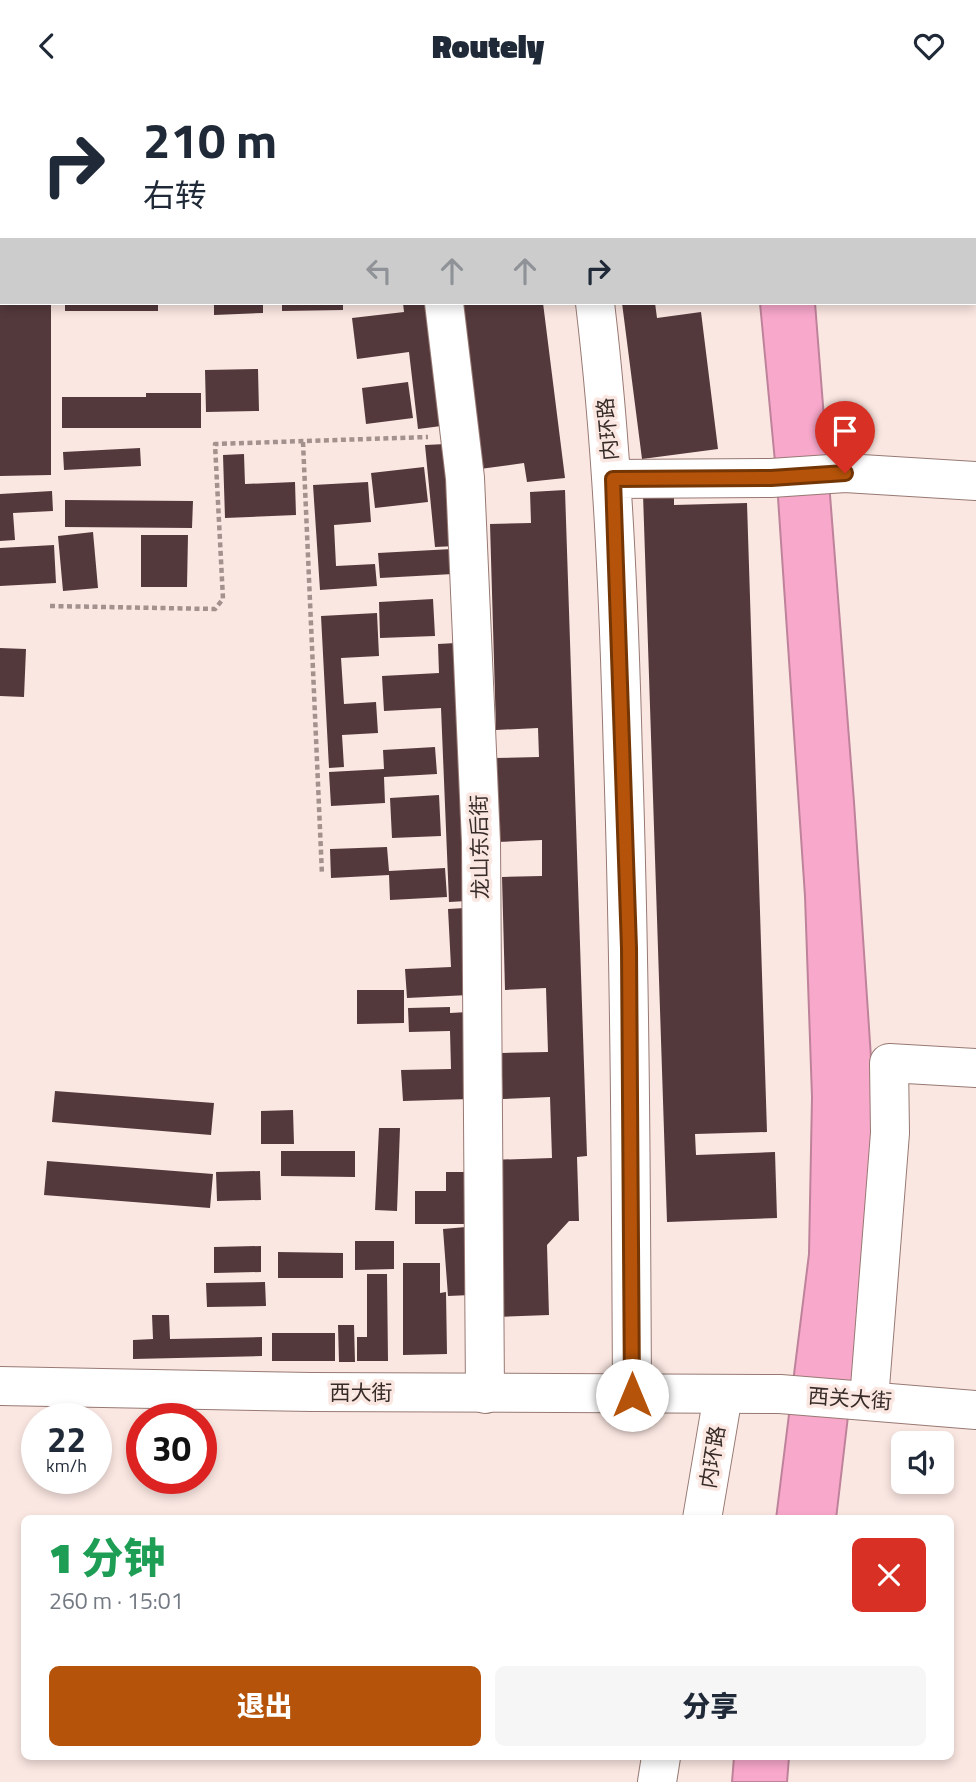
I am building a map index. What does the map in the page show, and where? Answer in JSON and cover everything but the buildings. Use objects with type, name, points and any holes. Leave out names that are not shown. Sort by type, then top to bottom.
[{"type":"street","name":"龙山东后街","points":[[444,305],[465,478],[481,842],[485,1394]]},
{"type":"street","name":"内环路","points":[[594,305],[613,479],[629,948],[632,1395]]},
{"type":"street","points":[[613,479],[771,478],[845,473],[976,481]]},
{"type":"street","points":[[864,1400],[890,1133],[888,1063],[976,1068]]},
{"type":"street","name":"西大街","points":[[0,1386],[723,1395]]},
{"type":"street","name":"西关大街","points":[[723,1395],[780,1394],[976,1410]]},
{"type":"street","name":"内环路","points":[[703,1515],[723,1395]]},
{"type":"street","points":[[657,1782],[661,1760]]},
{"type":"path","points":[[50,606],[215,609],[220,606],[223,599],[215,444],[460,436]]},
{"type":"path","points":[[303,442],[322,875]]},
{"type":"shaded area","points":[[760,305],[815,305],[854,802],[874,1103],[869,1236],[836,1515],[776,1515],[809,1254],[812,1097],[805,896],[777,483]]},
{"type":"shaded area","points":[[734,1760],[789,1760],[787,1782],[732,1782]]},
{"type":"route","points":[[632,1395],[629,948],[613,479],[771,478],[845,473]]}]
